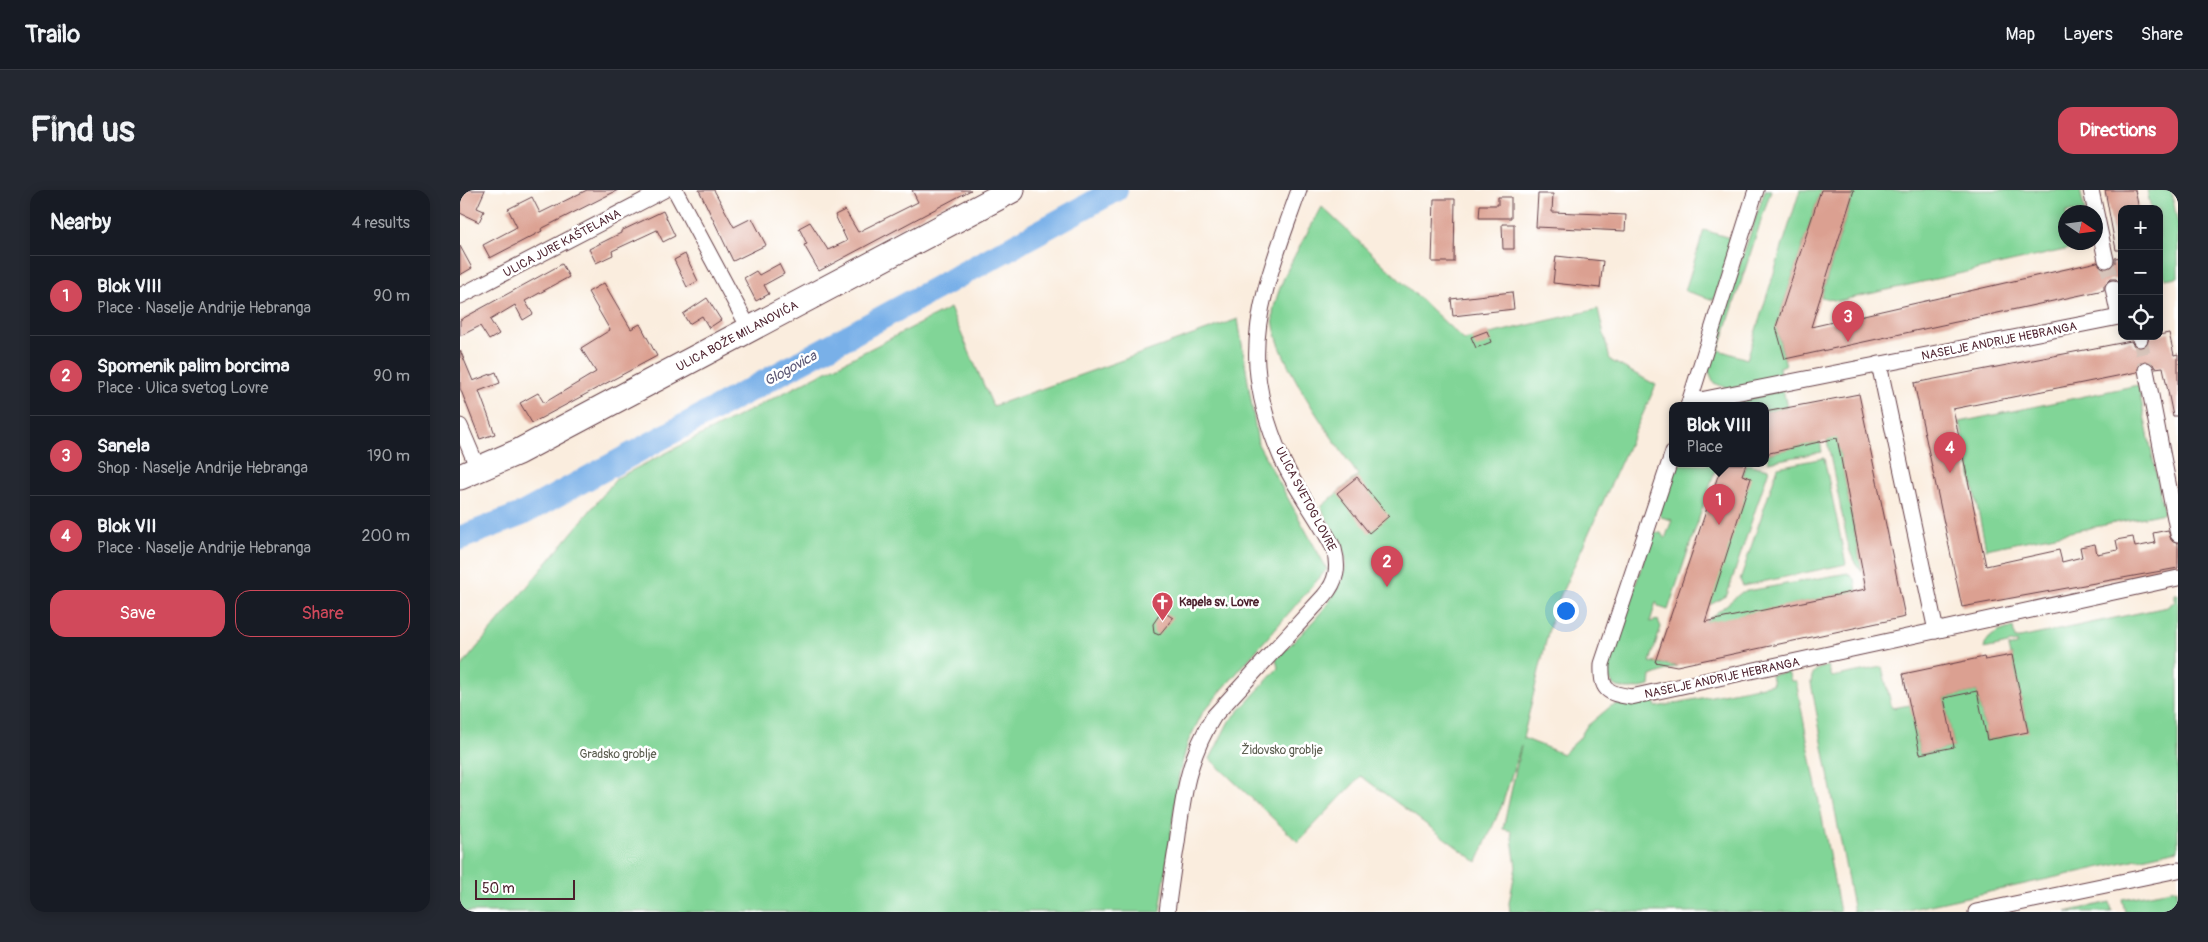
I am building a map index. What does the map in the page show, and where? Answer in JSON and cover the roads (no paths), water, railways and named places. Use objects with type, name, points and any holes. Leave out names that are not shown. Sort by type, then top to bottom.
[{"type":"main road","name":"ULICA BOŽE MILANOVIĆA","points":[[469,474],[534,444],[1012,190]]},
{"type":"street","name":"ULICA JURE KAŠTELANA","points":[[460,296],[664,190]]},
{"type":"street","points":[[675,190],[750,330]]},
{"type":"street","name":"ULICA SVETOG LOVRE","points":[[1168,912],[1184,792],[1193,757],[1201,736],[1214,716],[1333,586],[1337,572],[1338,561],[1334,549],[1282,458],[1269,425],[1257,367],[1259,329],[1267,286],[1299,190]]},
{"type":"street","name":"NASELJE ANDRIJE HEBRANGA","points":[[1690,402],[1756,190]]},
{"type":"street","points":[[2091,190],[2106,260]]},
{"type":"street","name":"NASELJE ANDRIJE HEBRANGA","points":[[2113,288],[2118,309]]},
{"type":"street","name":"NASELJE ANDRIJE HEBRANGA","points":[[1698,402],[1879,364],[2118,317]]},
{"type":"street","points":[[1879,364],[1936,631]]},
{"type":"street","points":[[2146,370],[2178,534]]},
{"type":"street","points":[[460,426],[469,474]]},
{"type":"street","name":"NASELJE ANDRIJE HEBRANGA","points":[[1669,464],[1602,664],[1602,681],[1606,689],[1614,694],[1631,698],[2178,578]]},
{"type":"street","points":[[1976,912],[2178,870]]},
{"type":"waterway","name":"Glogovica","points":[[460,538],[522,514],[1116,190]]},
{"type":"tunnel","points":[[2106,260],[2113,288]]},
{"type":"tunnel","points":[[2140,340],[2146,370]]},
{"type":"place","name":"Sanela","points":[[1848,342]]},
{"type":"place","name":"Blok VII","points":[[1950,473]]},
{"type":"place","name":"Blok VIII","points":[[1719,525]]},
{"type":"place","name":"Spomenik palim borcima","points":[[1387,587]]},
{"type":"place","name":"Kapela sv. Lovre","points":[[1163,621]]},
{"type":"park label","name":"Židovsko groblje","points":[[1282,750]]},
{"type":"park label","name":"Gradsko groblje","points":[[618,754]]}]
